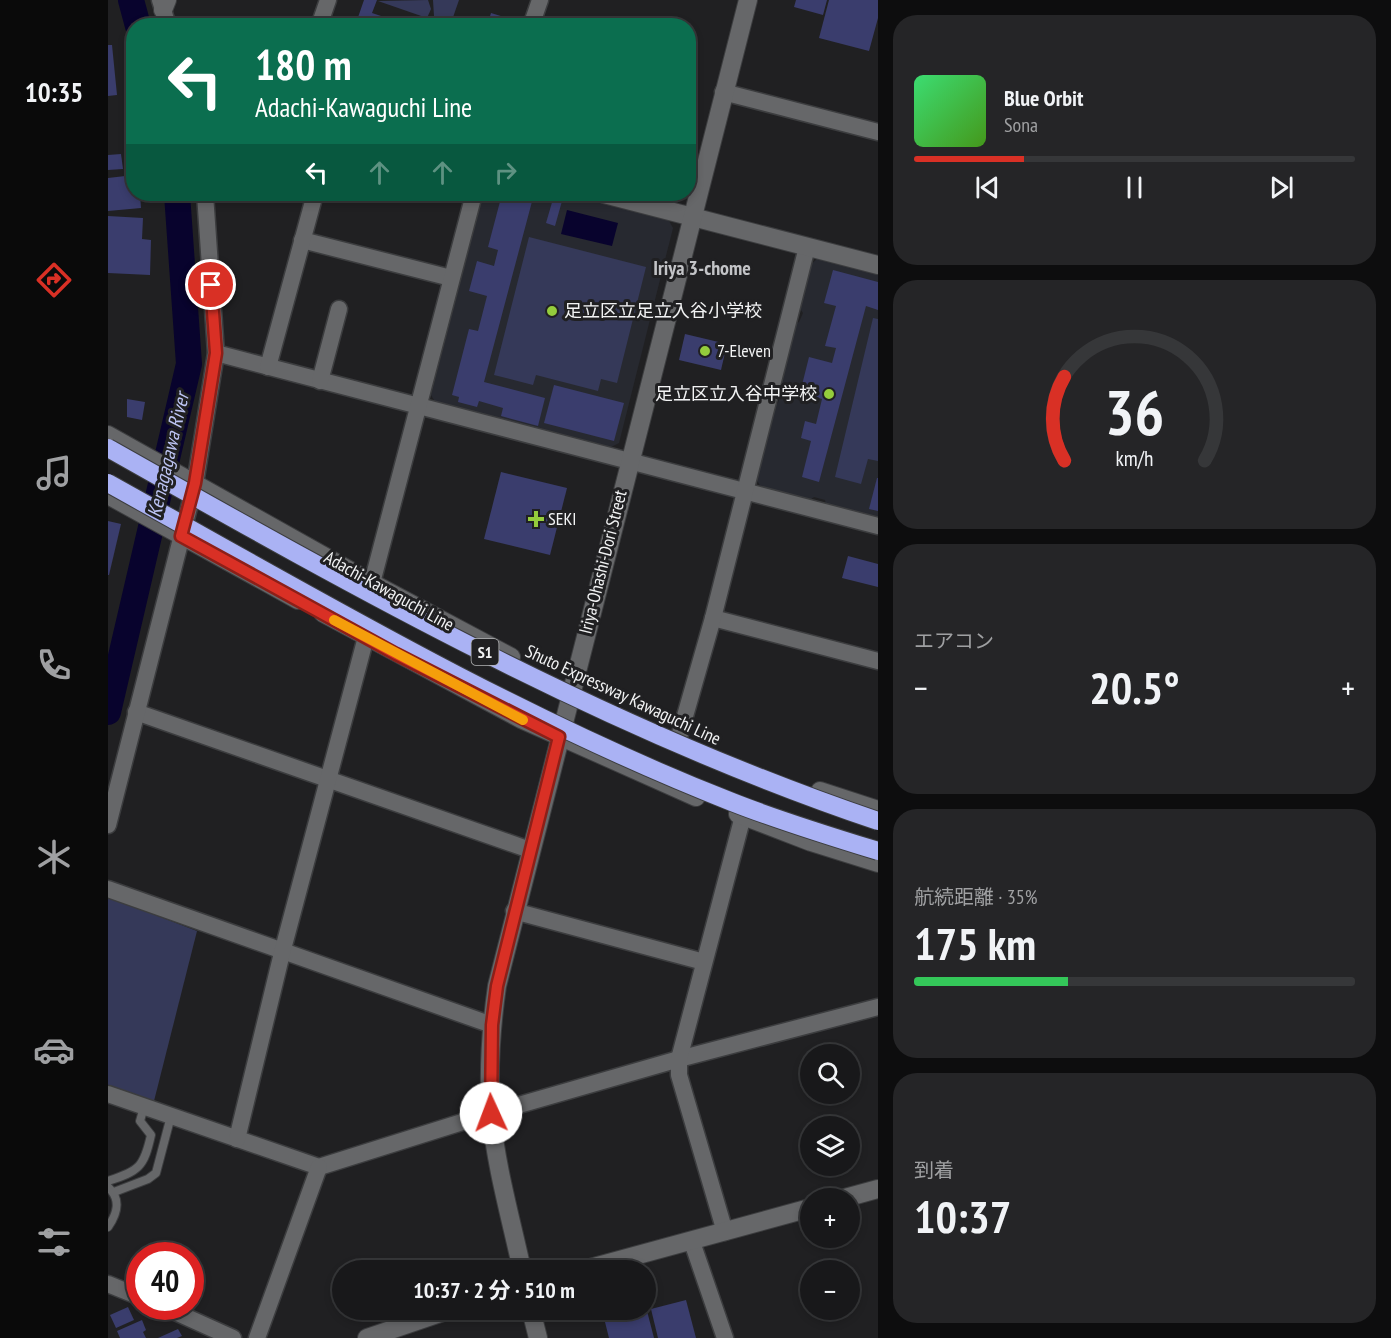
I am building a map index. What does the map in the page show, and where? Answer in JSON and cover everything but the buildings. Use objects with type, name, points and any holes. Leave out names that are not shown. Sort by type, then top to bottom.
[{"type":"highway","name":"Shuto Expressway Kawaguchi Line","points":[[108,448],[538,680],[717,762],[878,821]]},
{"type":"highway","name":"S1","points":[[108,483],[442,667],[640,762],[732,802],[878,851]]},
{"type":"highway","points":[[304,592],[608,736],[736,791],[878,839]]},
{"type":"main road","name":"Iriya-Ohashi-Dori Street","points":[[520,1260],[496,1154],[491,1113],[492,1025],[497,986],[514,911],[748,0]]},
{"type":"main road","points":[[631,201],[878,265]]},
{"type":"main road","name":"Adachi-Kawaguchi Line","points":[[108,435],[372,583],[572,687],[680,737],[758,769],[878,810]]},
{"type":"main road","points":[[108,495],[366,637],[559,737],[743,816],[811,842],[878,863]]},
{"type":"main road","points":[[860,1194],[878,1189]]},
{"type":"main road","points":[[622,1260],[800,1211]]},
{"type":"main road","points":[[367,1338],[420,1320]]},
{"type":"main road","points":[[534,1320],[538,1338]]},
{"type":"street","points":[[322,18],[328,0]]},
{"type":"street","points":[[534,18],[540,0]]},
{"type":"street","points":[[723,92],[878,132]]},
{"type":"street","points":[[108,825],[195,483],[216,353],[205,201]]},
{"type":"street","points":[[268,367],[313,201]]},
{"type":"street","points":[[372,583],[472,201]]},
{"type":"street","points":[[303,240],[451,278]]},
{"type":"street","points":[[680,737],[713,618],[807,247]]},
{"type":"street","points":[[320,381],[339,309]]},
{"type":"street","points":[[216,353],[878,526]]},
{"type":"street","points":[[713,618],[878,661]]},
{"type":"street","points":[[237,1139],[282,952],[330,780],[366,637]]},
{"type":"street","points":[[136,712],[530,850]]},
{"type":"street","points":[[724,1232],[679,1075],[679,1059],[743,816]]},
{"type":"street","points":[[108,889],[492,1025]]},
{"type":"street","points":[[514,911],[704,962]]},
{"type":"street","points":[[108,1094],[319,1167],[491,1113],[679,1059],[878,1007]]},
{"type":"street","points":[[257,1338],[319,1167]]},
{"type":"street","points":[[692,1242],[725,1338]]},
{"type":"street","points":[[108,1284],[126,1291]]},
{"type":"street","points":[[193,1320],[232,1338]]},
{"type":"lane","points":[[108,1181],[136,1170],[144,1163],[151,1135],[140,1121],[144,1107]]},
{"type":"lane","points":[[108,1227],[117,1215],[111,1190],[148,1179],[156,1173],[171,1116]]},
{"type":"shaded area","points":[[428,0],[431,9],[427,18],[378,1]]},
{"type":"shaded area","points":[[433,0],[459,0],[453,18],[434,16]]},
{"type":"shaded area","name":"足立区立足立入谷小学校","points":[[481,201],[597,201],[668,219],[673,228],[619,443],[611,447],[435,402],[431,395]]},
{"type":"shaded area","points":[[567,210],[618,223],[612,246],[561,234]]},
{"type":"shaded area","points":[[529,237],[646,267],[617,383],[601,379],[598,391],[536,375],[533,385],[494,375]]},
{"type":"shaded area","name":"足立区立入谷中学校","points":[[817,259],[878,274],[878,518],[826,505],[825,500],[814,497],[810,500],[761,487],[755,477],[774,405],[778,403],[783,386],[780,381],[794,324],[799,322],[803,313],[799,307],[809,266]]},
{"type":"shaded area","points":[[873,318],[878,319],[878,461],[868,459],[861,484],[835,477]]},
{"type":"shaded area","points":[[108,897],[197,931],[154,1101],[108,1086]]},
{"type":"waterway","name":"Kenagagawa River","points":[[131,0],[136,18]]},
{"type":"waterway","name":"Kenagagawa River","points":[[108,712],[189,364],[177,201]]},
{"type":"slow traffic","points":[[334,620],[523,720]]},
{"type":"place","name":"足立区立足立入谷小学校","points":[[552,311]]},
{"type":"place","name":"7-Eleven","points":[[705,351]]},
{"type":"place","name":"足立区立入谷中学校","points":[[829,394]]},
{"type":"place","name":"SEKI","points":[[536,519]]},
{"type":"district","name":"Iriya 3-chome","points":[[702,268]]},
{"type":"route","points":[[211,285],[216,353],[195,483],[181,536],[396,654],[559,737],[504,950],[497,986],[492,1025],[491,1113]]}]
